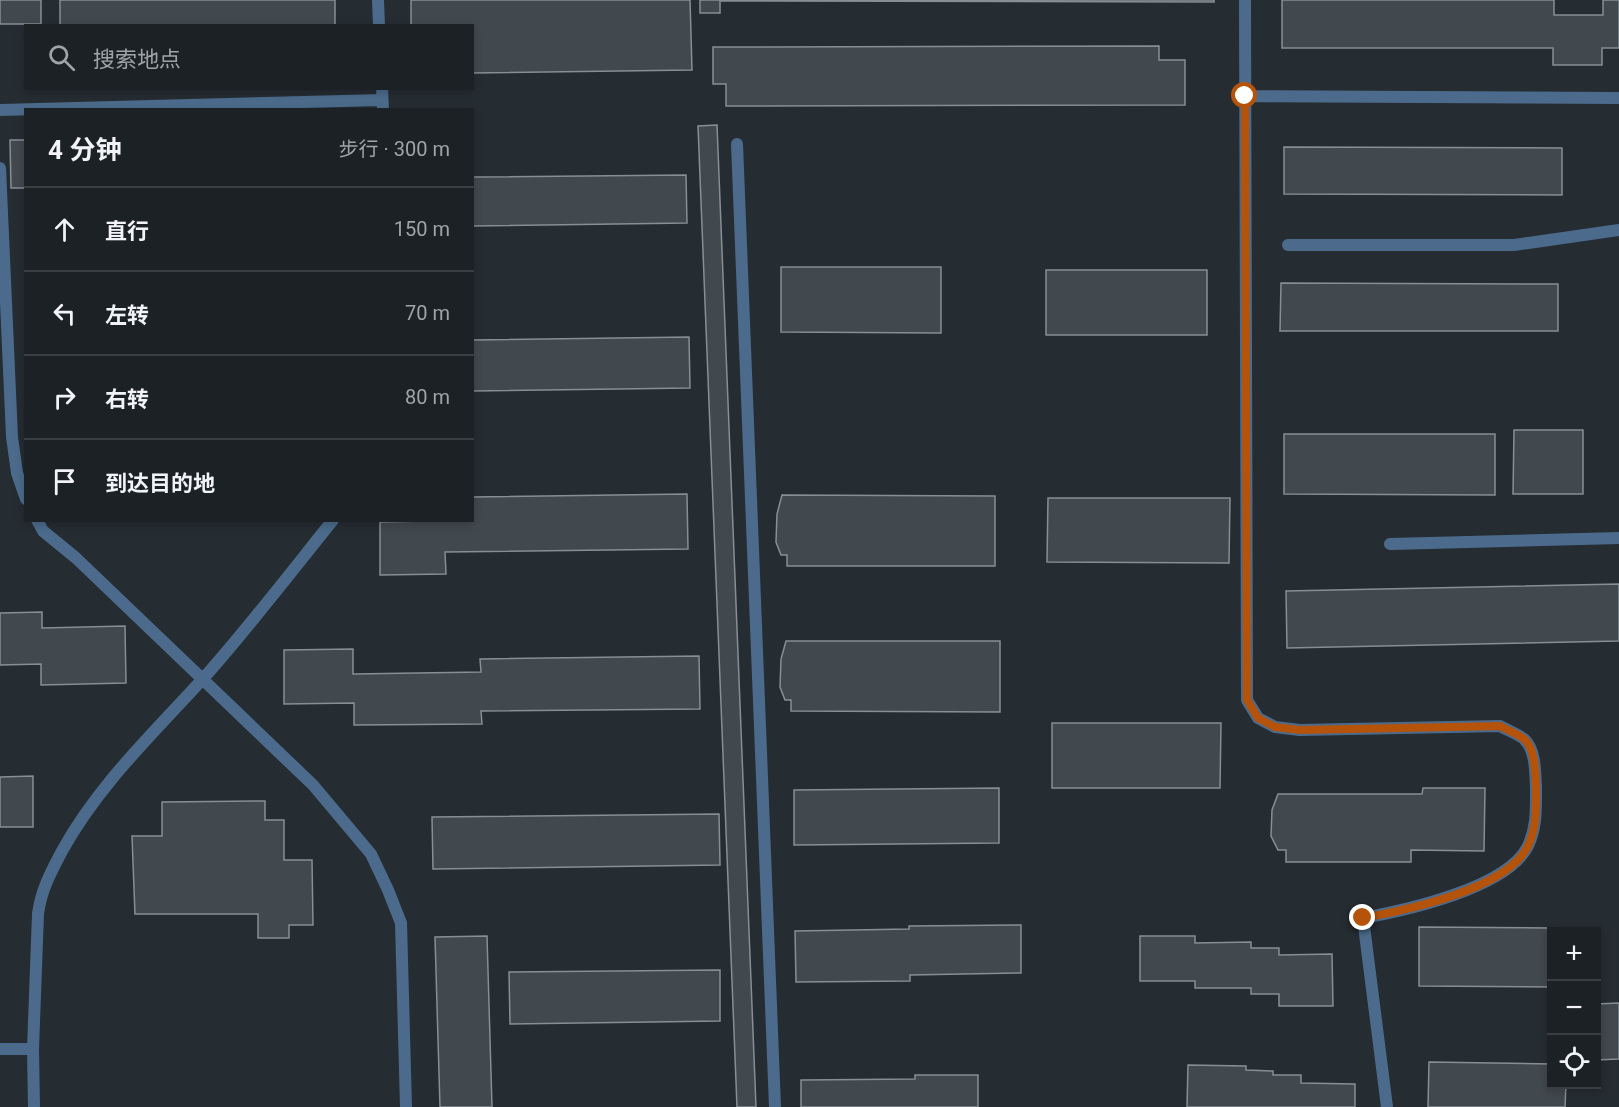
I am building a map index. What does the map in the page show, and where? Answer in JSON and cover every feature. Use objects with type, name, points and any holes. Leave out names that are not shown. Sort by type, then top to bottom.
[{"type":"lane","points":[[378,0],[379,24]]},
{"type":"lane","points":[[1245,0],[1247,700],[1258,718],[1275,727],[1300,730],[1500,726],[1525,740],[1535,761],[1536,820],[1527,847],[1508,868],[1477,885],[1432,903],[1363,918],[1387,1107]]},
{"type":"lane","points":[[1245,96],[1619,98]]},
{"type":"lane","points":[[69,108],[382,99]]},
{"type":"lane","points":[[0,110],[24,109]]},
{"type":"lane","points":[[737,144],[775,1107]]},
{"type":"lane","points":[[0,168],[5,411],[12,437],[17,473],[24,493]]},
{"type":"lane","points":[[1288,245],[1514,245],[1546,242],[1588,233],[1619,231]]},
{"type":"lane","points":[[38,522],[43,531],[76,558],[313,784],[371,854],[401,923],[406,1107]]},
{"type":"lane","points":[[34,1107],[33,1049],[38,914],[41,896],[49,875],[78,822],[113,776],[202,679],[331,522]]},
{"type":"lane","points":[[1390,544],[1619,538]]},
{"type":"lane","points":[[0,1049],[33,1049]]},
{"type":"building","points":[[0,0],[41,0],[41,24],[0,24]]},
{"type":"building","points":[[60,0],[335,0],[335,24],[60,24]]},
{"type":"building","points":[[411,0],[690,0],[692,70],[474,73],[474,24],[411,24]]},
{"type":"building","points":[[700,0],[1214,0],[1214,2],[720,1],[720,13],[700,13]]},
{"type":"building","points":[[1282,0],[1554,0],[1554,15],[1603,15],[1603,0],[1619,0],[1619,48],[1602,48],[1602,65],[1553,65],[1553,48],[1282,48]]},
{"type":"building","points":[[1159,46],[1159,60],[1185,60],[1185,105],[726,106],[726,84],[713,84],[713,47]]},
{"type":"building","points":[[717,125],[756,1107],[737,1107],[698,126]]},
{"type":"building","points":[[10,140],[24,140],[24,188],[11,188]]},
{"type":"building","points":[[1284,147],[1562,148],[1562,195],[1284,194]]},
{"type":"building","points":[[686,175],[687,223],[474,226],[474,177]]},
{"type":"building","points":[[781,267],[941,267],[941,333],[781,332]]},
{"type":"building","points":[[1046,270],[1207,270],[1207,335],[1046,335]]},
{"type":"building","points":[[1281,283],[1558,284],[1558,331],[1280,331]]},
{"type":"building","points":[[689,337],[690,388],[474,391],[474,340]]},
{"type":"building","points":[[1514,430],[1583,430],[1583,494],[1513,494]]},
{"type":"building","points":[[1284,434],[1495,434],[1495,495],[1284,494]]},
{"type":"building","points":[[687,494],[688,549],[445,552],[446,574],[380,575],[380,522],[474,522],[474,497]]},
{"type":"building","points":[[782,495],[995,496],[995,566],[787,566],[787,555],[781,555],[776,542],[777,514]]},
{"type":"building","points":[[1048,498],[1230,498],[1229,563],[1047,562]]},
{"type":"building","points":[[1619,584],[1619,641],[1287,648],[1286,591]]},
{"type":"building","points":[[42,612],[42,628],[125,626],[126,683],[41,685],[41,664],[0,665],[0,613]]},
{"type":"building","points":[[786,641],[1000,641],[1000,712],[791,711],[791,700],[785,700],[780,687],[781,659]]},
{"type":"building","points":[[353,649],[353,674],[481,672],[480,659],[699,656],[700,709],[481,711],[482,724],[354,725],[354,703],[284,704],[284,650]]},
{"type":"building","points":[[1052,723],[1221,723],[1220,788],[1052,788]]},
{"type":"building","points":[[33,776],[33,827],[0,827],[0,777]]},
{"type":"building","points":[[999,788],[999,843],[794,845],[794,790]]},
{"type":"building","points":[[1423,788],[1485,788],[1484,851],[1411,850],[1411,862],[1286,862],[1286,850],[1278,850],[1271,836],[1272,810],[1278,794],[1422,794]]},
{"type":"building","points":[[265,801],[265,820],[284,820],[284,860],[312,860],[313,925],[289,925],[289,938],[258,938],[258,914],[135,914],[132,836],[162,836],[162,802]]},
{"type":"building","points":[[719,814],[720,865],[433,869],[432,817]]},
{"type":"building","points":[[1021,925],[1021,973],[910,975],[910,981],[796,982],[795,931],[909,929],[909,926]]},
{"type":"building","points":[[1419,927],[1547,928],[1547,987],[1419,986]]},
{"type":"building","points":[[487,936],[492,1107],[440,1107],[435,937]]},
{"type":"building","points":[[1140,936],[1195,936],[1195,943],[1251,942],[1251,948],[1279,948],[1279,955],[1332,954],[1333,1006],[1279,1006],[1279,994],[1251,994],[1251,988],[1195,988],[1195,981],[1140,981]]},
{"type":"building","points":[[720,970],[720,1021],[510,1024],[509,972]]},
{"type":"building","points":[[1619,1003],[1619,1059],[1601,1060],[1601,1004]]},
{"type":"building","points":[[1429,1062],[1547,1064],[1547,1089],[1566,1089],[1565,1107],[1428,1107]]},
{"type":"building","points":[[1188,1065],[1246,1066],[1246,1070],[1273,1071],[1273,1075],[1301,1075],[1301,1083],[1355,1084],[1355,1107],[1187,1107]]},
{"type":"building","points":[[915,1075],[978,1075],[978,1107],[801,1107],[801,1080],[915,1079]]},
{"type":"route","points":[[1245,96],[1247,700],[1258,718],[1275,727],[1300,730],[1500,726],[1525,740],[1535,761],[1536,820],[1527,847],[1508,868],[1477,885],[1432,903],[1363,918]]}]
